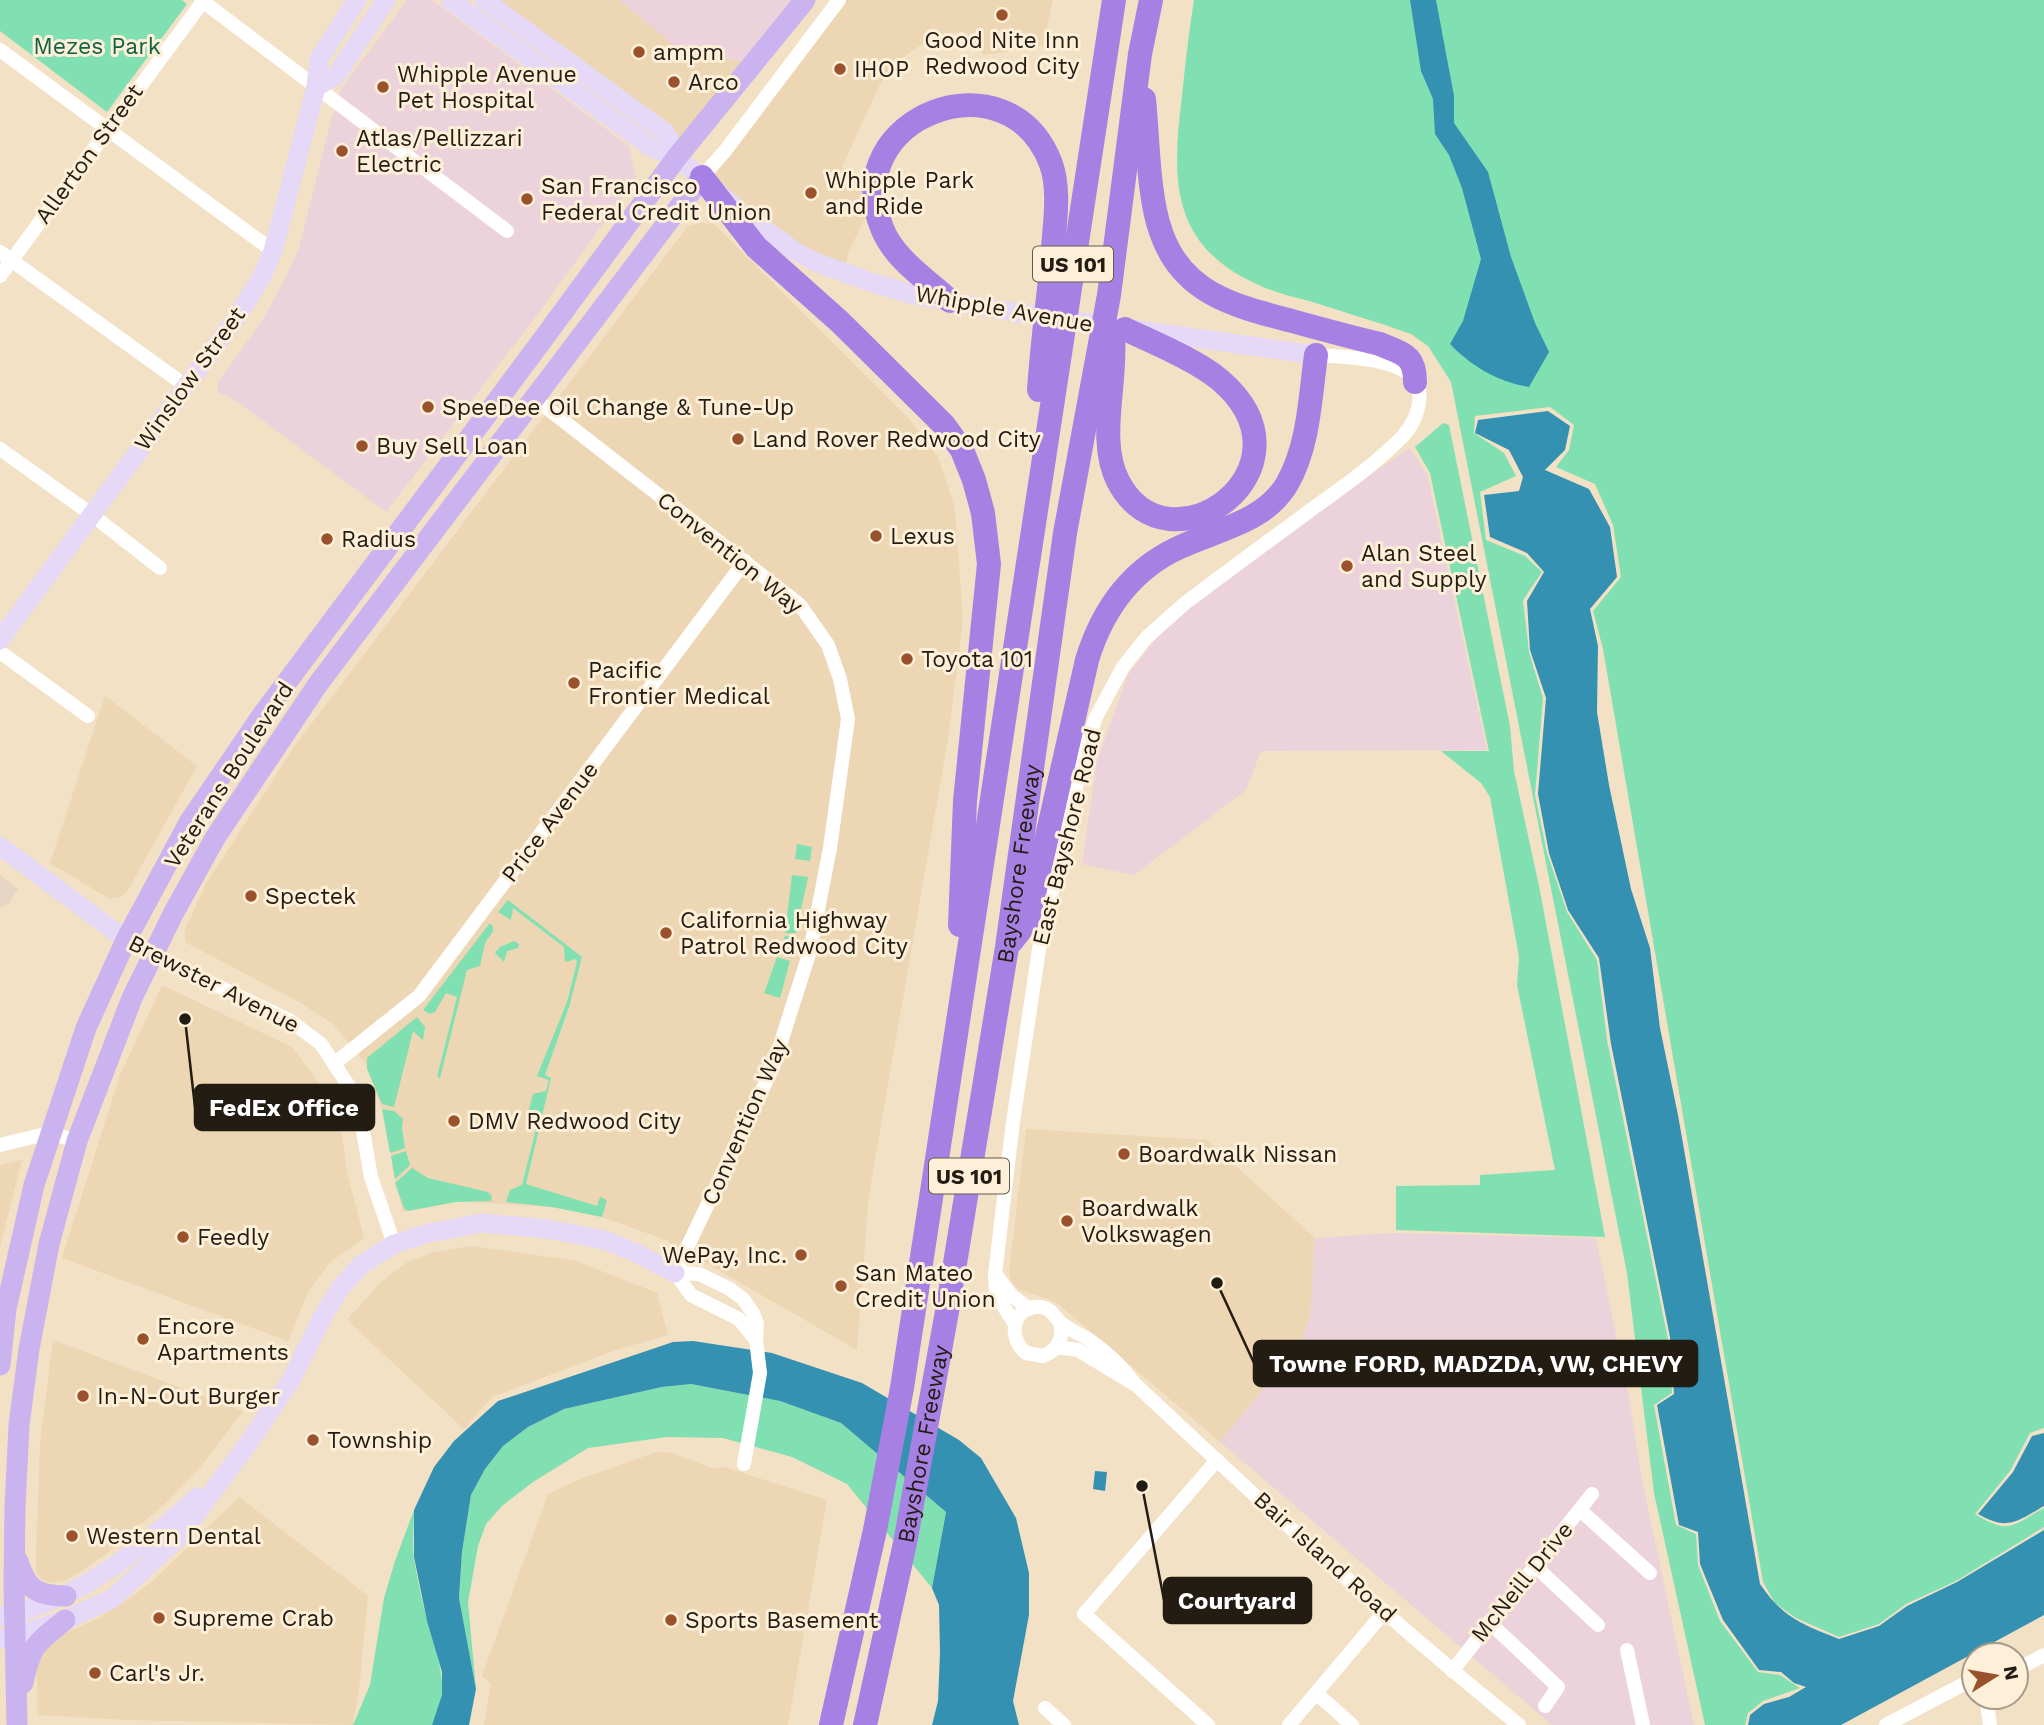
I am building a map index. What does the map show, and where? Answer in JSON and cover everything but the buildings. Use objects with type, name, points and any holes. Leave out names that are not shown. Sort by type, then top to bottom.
[{"type":"highway","name":"Bayshore Freeway","points":[[831,1725],[861,1597],[902,1388],[1114,0]]},
{"type":"highway","name":"Bayshore Freeway","points":[[865,1725],[890,1615],[931,1405],[1007,947],[1065,533],[1109,295],[1140,54],[1151,0]]},
{"type":"highway","points":[[1140,54],[1156,216],[1166,246],[1184,273],[1213,295],[1244,308],[1398,352],[1408,357],[1415,366],[1415,382]]},
{"type":"highway","points":[[950,301],[908,264],[888,241],[877,212],[876,182],[879,167],[892,141],[915,119],[955,105],[982,106],[1007,114],[1029,130],[1045,152],[1054,179],[1054,229],[1041,368],[1033,529]]},
{"type":"highway","points":[[702,177],[756,247],[840,322],[944,425],[962,450],[979,496],[989,564],[963,832],[956,1037]]},
{"type":"highway","points":[[1109,295],[1114,351],[1109,439],[1117,479],[1133,500],[1153,514],[1191,517],[1214,510],[1234,496],[1250,468],[1254,446],[1248,418],[1233,393],[1208,371],[1125,329]]},
{"type":"highway","points":[[1007,947],[1028,920],[1087,660],[1098,627],[1126,587],[1150,565],[1179,547],[1243,522],[1278,496],[1286,485],[1303,444],[1316,355]]},
{"type":"main road","name":"Veterans Boulevard","points":[[0,1365],[3,1310],[25,1222],[50,1133],[86,1028],[126,940],[190,821],[236,752],[677,157],[805,0]]},
{"type":"main road","name":"Veterans Boulevard","points":[[17,1717],[7,1615],[14,1548],[19,1424],[29,1349],[49,1244],[77,1141],[114,1042],[152,955],[195,872],[236,804],[318,684],[702,177]]},
{"type":"main road","points":[[534,398],[536,350]]},
{"type":"main road","points":[[356,632],[355,617],[361,601],[389,555],[395,537]]},
{"type":"main road","points":[[29,1349],[3,1310],[42,1281]]},
{"type":"main road","points":[[14,1548],[21,1572],[33,1590],[44,1595],[66,1596]]},
{"type":"main road","points":[[17,1717],[26,1666],[35,1645],[65,1620]]},
{"type":"street","points":[[203,0],[508,231]]},
{"type":"street","name":"Allerton Street","points":[[0,276],[6,256],[108,128],[203,0]]},
{"type":"street","name":"Winslow Street","points":[[0,640],[239,314],[262,276],[273,251],[316,87],[319,59],[357,0]]},
{"type":"street","points":[[316,87],[336,76],[386,0]]},
{"type":"street","name":"Whipple Avenue","points":[[450,0],[652,148],[677,157],[775,238],[818,263],[897,290],[1018,313],[1316,355],[1371,360],[1399,369],[1415,382]]},
{"type":"street","name":"Whipple Avenue","points":[[484,0],[666,133],[677,157]]},
{"type":"street","name":"Veterans Boulevard","points":[[702,177],[725,151],[839,0]]},
{"type":"street","points":[[0,50],[273,251]]},
{"type":"street","points":[[6,256],[186,386]]},
{"type":"street","name":"East Bayshore Road","points":[[1015,1324],[996,1295],[995,1274],[1013,1122],[1040,943],[1085,748],[1096,717],[1123,667],[1159,625],[1364,472],[1404,434],[1417,411],[1420,398],[1415,382]]},
{"type":"street","name":"Convention Way","points":[[534,398],[800,606],[828,645],[842,685],[848,719],[835,818],[810,951],[773,1067],[675,1273]]},
{"type":"street","points":[[0,449],[91,514],[160,568]]},
{"type":"street","name":"Price Avenue","points":[[335,1063],[419,996],[745,561]]},
{"type":"street","points":[[0,652],[88,716]]},
{"type":"street","name":"Brewster Avenue","points":[[0,846],[126,940],[289,1020],[321,1044],[350,1088],[360,1114],[371,1177],[394,1244]]},
{"type":"street","points":[[0,1145],[50,1133],[77,1141]]},
{"type":"street","points":[[8,1638],[65,1620],[111,1599],[179,1537],[291,1380],[324,1314],[341,1287],[361,1265],[394,1244],[429,1233],[482,1223],[548,1229],[604,1240],[675,1273],[699,1274],[730,1289],[749,1306],[757,1324],[760,1373],[744,1464]]},
{"type":"street","points":[[675,1273],[691,1295],[739,1319],[757,1345]]},
{"type":"street","points":[[995,1274],[1011,1296],[1029,1309]]},
{"type":"street","points":[[1036,1307],[1050,1311],[1060,1323],[1061,1339],[1057,1346],[1042,1356],[1026,1353],[1015,1340],[1015,1324],[1020,1314],[1029,1309],[1036,1307]]},
{"type":"street","name":"Bair Island Road","points":[[1060,1323],[1092,1342],[1122,1366],[1135,1384],[1217,1460],[1452,1671],[1519,1725]]},
{"type":"street","name":"Bair Island Road","points":[[1057,1346],[1078,1350],[1135,1384]]},
{"type":"street","points":[[1209,1725],[1084,1614],[1217,1460]]},
{"type":"street","points":[[7,1615],[66,1596],[107,1573],[223,1476]]},
{"type":"street","name":"McNeill Drive","points":[[1452,1671],[1592,1494]]},
{"type":"street","points":[[1580,1510],[1650,1573]]},
{"type":"street","points":[[1535,1566],[1598,1625]]},
{"type":"street","points":[[1289,1725],[1385,1611]]},
{"type":"street","points":[[1489,1622],[1561,1682],[1545,1706]]},
{"type":"street","points":[[1627,1650],[1643,1725]]},
{"type":"street","points":[[1886,1725],[1960,1686]]},
{"type":"street","points":[[1316,1693],[1352,1725]]},
{"type":"street","points":[[1045,1708],[1064,1725]]},
{"type":"shaded area","points":[[407,0],[432,0],[629,146],[636,178],[537,315],[386,512],[238,402],[218,392],[218,382],[262,321],[299,248],[341,89]]},
{"type":"shaded area","points":[[484,0],[619,0],[676,47],[752,64],[677,157],[666,133]]},
{"type":"shaded area","points":[[619,0],[805,0],[752,64],[676,47]]},
{"type":"shaded area","points":[[839,0],[1053,0],[1043,46],[984,55],[963,31],[935,38],[918,47],[900,59],[881,82],[842,167],[863,182],[865,218],[849,251],[844,273],[818,263],[702,177]]},
{"type":"shaded area","points":[[714,224],[909,419],[938,457],[955,508],[963,620],[948,739],[869,1194],[857,1350],[666,1240],[602,1217],[552,1207],[450,1201],[403,1212],[394,1177],[386,1122],[366,1064],[334,1025],[299,1002],[185,942],[185,929],[206,884],[296,744],[688,226]]},
{"type":"shaded area","points":[[1410,448],[1427,474],[1487,750],[1261,751],[1246,790],[1134,875],[1082,864],[1097,760],[1128,675],[1184,602]]},
{"type":"shaded area","points":[[105,696],[197,766],[127,892],[110,899],[50,863]]},
{"type":"shaded area","points":[[0,875],[18,889],[8,905],[0,907]]},
{"type":"shaded area","points":[[162,985],[292,1047],[330,1098],[342,1135],[347,1172],[364,1238],[329,1263],[307,1294],[288,1341],[62,1258],[120,1075]]},
{"type":"shaded area","points":[[1026,1129],[1207,1140],[1315,1238],[1310,1317],[1301,1343],[1220,1442],[1056,1302],[1018,1289],[1011,1281],[1009,1271]]},
{"type":"shaded area","points":[[22,1160],[0,1247],[0,1165]]},
{"type":"shaded area","points":[[1394,1233],[1596,1238],[1629,1398],[1642,1480],[1694,1725],[1552,1725],[1220,1442],[1301,1343],[1310,1317],[1315,1238]]},
{"type":"shaded area","points":[[472,1246],[576,1261],[657,1293],[668,1335],[613,1351],[492,1397],[464,1429],[347,1320],[380,1283],[406,1263],[433,1252]]},
{"type":"shaded area","points":[[53,1340],[243,1411],[201,1466],[167,1502],[106,1554],[66,1580],[52,1583],[41,1579],[36,1571],[36,1551],[40,1444]]},
{"type":"shaded area","points":[[656,1452],[672,1453],[712,1468],[724,1467],[827,1500],[788,1725],[484,1725],[491,1683],[482,1676],[548,1494],[583,1478]]},
{"type":"shaded area","points":[[239,1497],[368,1596],[353,1725],[126,1720],[37,1715],[37,1664],[53,1639],[101,1617],[135,1595]]},
{"type":"green space","name":"Mezes Park","points":[[0,0],[182,0],[187,4],[107,112],[0,31]]},
{"type":"green space","points":[[1194,0],[2044,0],[2044,1428],[2030,1433],[2010,1471],[1975,1514],[1986,1521],[2010,1526],[2044,1508],[2044,1527],[1956,1581],[1906,1604],[1879,1624],[1839,1637],[1796,1618],[1775,1603],[1763,1582],[1603,649],[1593,611],[1621,577],[1613,525],[1595,484],[1556,467],[1569,450],[1574,425],[1550,407],[1475,416],[1474,433],[1504,453],[1516,476],[1480,492],[1486,540],[1525,556],[1542,572],[1523,600],[1529,652],[1543,698],[1535,795],[1547,853],[1567,912],[1597,960],[1607,1040],[1668,1339],[1672,1393],[1654,1405],[1676,1525],[1696,1534],[1698,1565],[1720,1621],[1758,1672],[1780,1675],[1800,1688],[1763,1701],[1748,1713],[1745,1725],[1705,1725],[1654,1493],[1627,1273],[1451,382],[1428,346],[1411,334],[1263,287],[1233,271],[1210,253],[1194,232],[1184,210],[1177,157],[1184,72]]},
{"type":"green space","points":[[1443,423],[1449,425],[1510,726],[1514,771],[1539,886],[1605,1237],[1396,1230],[1396,1186],[1480,1185],[1480,1175],[1555,1170],[1517,985],[1519,957],[1490,797],[1481,783],[1441,751],[1489,751],[1430,473],[1415,447]]},
{"type":"green space","points":[[797,844],[812,847],[810,861],[795,859]]},
{"type":"green space","points":[[792,875],[808,877],[796,933],[785,933]]},
{"type":"green space","points":[[508,900],[582,957],[569,1007],[545,1075],[551,1078],[526,1184],[597,1206],[600,1197],[607,1200],[602,1217],[552,1207],[506,1202],[510,1190],[522,1185],[540,1113],[529,1116],[528,1113],[533,1094],[546,1091],[549,1080],[537,1076],[567,1002],[577,962],[576,959],[565,962],[564,947],[513,908],[511,920],[498,912]]},
{"type":"green space","points":[[490,923],[493,931],[485,943],[480,966],[467,970],[440,1078],[437,1077],[457,997],[446,993],[435,1012],[430,1014],[423,1010]]},
{"type":"green space","points":[[785,936],[796,936],[791,958],[778,954]]},
{"type":"green space","points":[[514,941],[519,944],[518,948],[507,951],[504,962],[495,953],[500,947]]},
{"type":"green space","points":[[777,957],[790,961],[780,998],[764,993]]},
{"type":"green space","points":[[417,1017],[425,1027],[423,1040],[413,1031],[394,1107],[382,1104],[367,1069],[367,1058]]},
{"type":"green space","points":[[382,1109],[394,1111],[403,1119],[405,1148],[390,1153]]},
{"type":"green space","points":[[406,1151],[410,1165],[395,1179],[391,1156]]},
{"type":"green space","points":[[412,1168],[428,1178],[488,1192],[492,1196],[491,1201],[456,1202],[408,1211],[404,1208],[395,1183]]},
{"type":"green space","points":[[691,1384],[780,1401],[841,1423],[946,1512],[932,1588],[847,1484],[792,1457],[723,1438],[667,1437],[588,1448],[533,1482],[502,1506],[486,1524],[478,1546],[468,1602],[476,1689],[459,1598],[462,1552],[471,1495],[485,1469],[503,1446],[528,1427],[564,1409],[662,1387]]},
{"type":"green space","points":[[414,1510],[414,1560],[441,1675],[438,1713],[432,1725],[353,1725],[370,1685],[384,1598]]},
{"type":"water","points":[[1410,0],[1436,0],[1454,96],[1454,123],[1488,172],[1511,257],[1535,323],[1549,352],[1529,387],[1486,372],[1450,344],[1463,321],[1481,259],[1462,188],[1449,155],[1435,134],[1433,99],[1421,71]]},
{"type":"water","points":[[1548,411],[1570,426],[1565,450],[1545,470],[1589,489],[1610,527],[1617,577],[1590,609],[1598,646],[1597,712],[1631,889],[1650,948],[1660,1028],[1678,1115],[1760,1584],[1768,1596],[1794,1619],[1839,1639],[1879,1626],[1907,1606],[1957,1582],[2044,1530],[2044,1615],[1996,1641],[1960,1641],[1960,1661],[1841,1725],[1748,1725],[1750,1715],[1764,1704],[1789,1697],[1806,1687],[1794,1683],[1781,1672],[1759,1670],[1723,1620],[1700,1564],[1698,1532],[1679,1525],[1657,1405],[1674,1394],[1670,1337],[1611,1044],[1599,958],[1568,910],[1549,853],[1538,794],[1546,698],[1530,650],[1527,601],[1544,572],[1527,553],[1490,537],[1484,495],[1519,491],[1523,477],[1509,450],[1475,433],[1478,420]]},
{"type":"water","points":[[693,1341],[772,1353],[862,1383],[959,1440],[981,1458],[1016,1518],[1029,1573],[1029,1615],[1013,1701],[1019,1725],[932,1725],[938,1701],[940,1653],[939,1605],[932,1588],[946,1512],[841,1423],[780,1401],[691,1384],[662,1387],[564,1409],[528,1427],[503,1446],[485,1469],[471,1495],[462,1552],[459,1598],[476,1689],[469,1725],[432,1725],[442,1695],[442,1672],[427,1621],[414,1557],[414,1510],[434,1467],[454,1441],[498,1401],[673,1342]]},
{"type":"water","points":[[2044,1433],[2044,1506],[2019,1520],[2005,1523],[1978,1514],[2013,1472],[2032,1436]]},
{"type":"water","points":[[1095,1471],[1107,1472],[1105,1491],[1093,1489]]},
{"type":"place","name":"Good Nite Inn Redwood City","points":[[1002,15]]},
{"type":"place","name":"ampm","points":[[639,52]]},
{"type":"place","name":"IHOP","points":[[840,69]]},
{"type":"place","name":"Arco","points":[[674,82]]},
{"type":"place","name":"Whipple Avenue Pet Hospital","points":[[383,87]]},
{"type":"place","name":"Atlas/Pellizzari Electric","points":[[342,151]]},
{"type":"place","name":"Whipple Park and Ride","points":[[811,193]]},
{"type":"place","name":"San Francisco Federal Credit Union","points":[[527,199]]},
{"type":"place","name":"SpeeDee Oil Change & Tune-Up","points":[[428,407]]},
{"type":"place","name":"Land Rover Redwood City","points":[[738,439]]},
{"type":"place","name":"Buy Sell Loan","points":[[362,446]]},
{"type":"place","name":"Lexus","points":[[876,536]]},
{"type":"place","name":"Radius","points":[[327,539]]},
{"type":"place","name":"Alan Steel and Supply","points":[[1347,566]]},
{"type":"place","name":"Toyota 101","points":[[907,659]]},
{"type":"place","name":"Pacific Frontier Medical","points":[[574,683]]},
{"type":"place","name":"Spectek","points":[[251,896]]},
{"type":"place","name":"California Highway Patrol Redwood City","points":[[666,933]]},
{"type":"place","name":"FedEx Office","points":[[185,1019]]},
{"type":"place","name":"DMV Redwood City","points":[[454,1121]]},
{"type":"place","name":"Boardwalk Nissan","points":[[1124,1154]]},
{"type":"place","name":"Boardwalk Volkswagen","points":[[1067,1221]]},
{"type":"place","name":"Feedly","points":[[183,1237]]},
{"type":"place","name":"WePay, Inc.","points":[[801,1255]]},
{"type":"place","name":"Towne FORD, MADZDA, VW, CHEVY","points":[[1217,1283]]},
{"type":"place","name":"San Mateo Credit Union","points":[[841,1286]]},
{"type":"place","name":"Encore Apartments","points":[[143,1339]]},
{"type":"place","name":"In-N-Out Burger","points":[[83,1396]]},
{"type":"place","name":"Township","points":[[313,1440]]},
{"type":"place","name":"Courtyard","points":[[1142,1486]]},
{"type":"place","name":"Western Dental","points":[[72,1536]]},
{"type":"place","name":"Supreme Crab","points":[[159,1618]]},
{"type":"place","name":"Sports Basement","points":[[671,1620]]},
{"type":"place","name":"Carl's Jr.","points":[[95,1673]]}]
